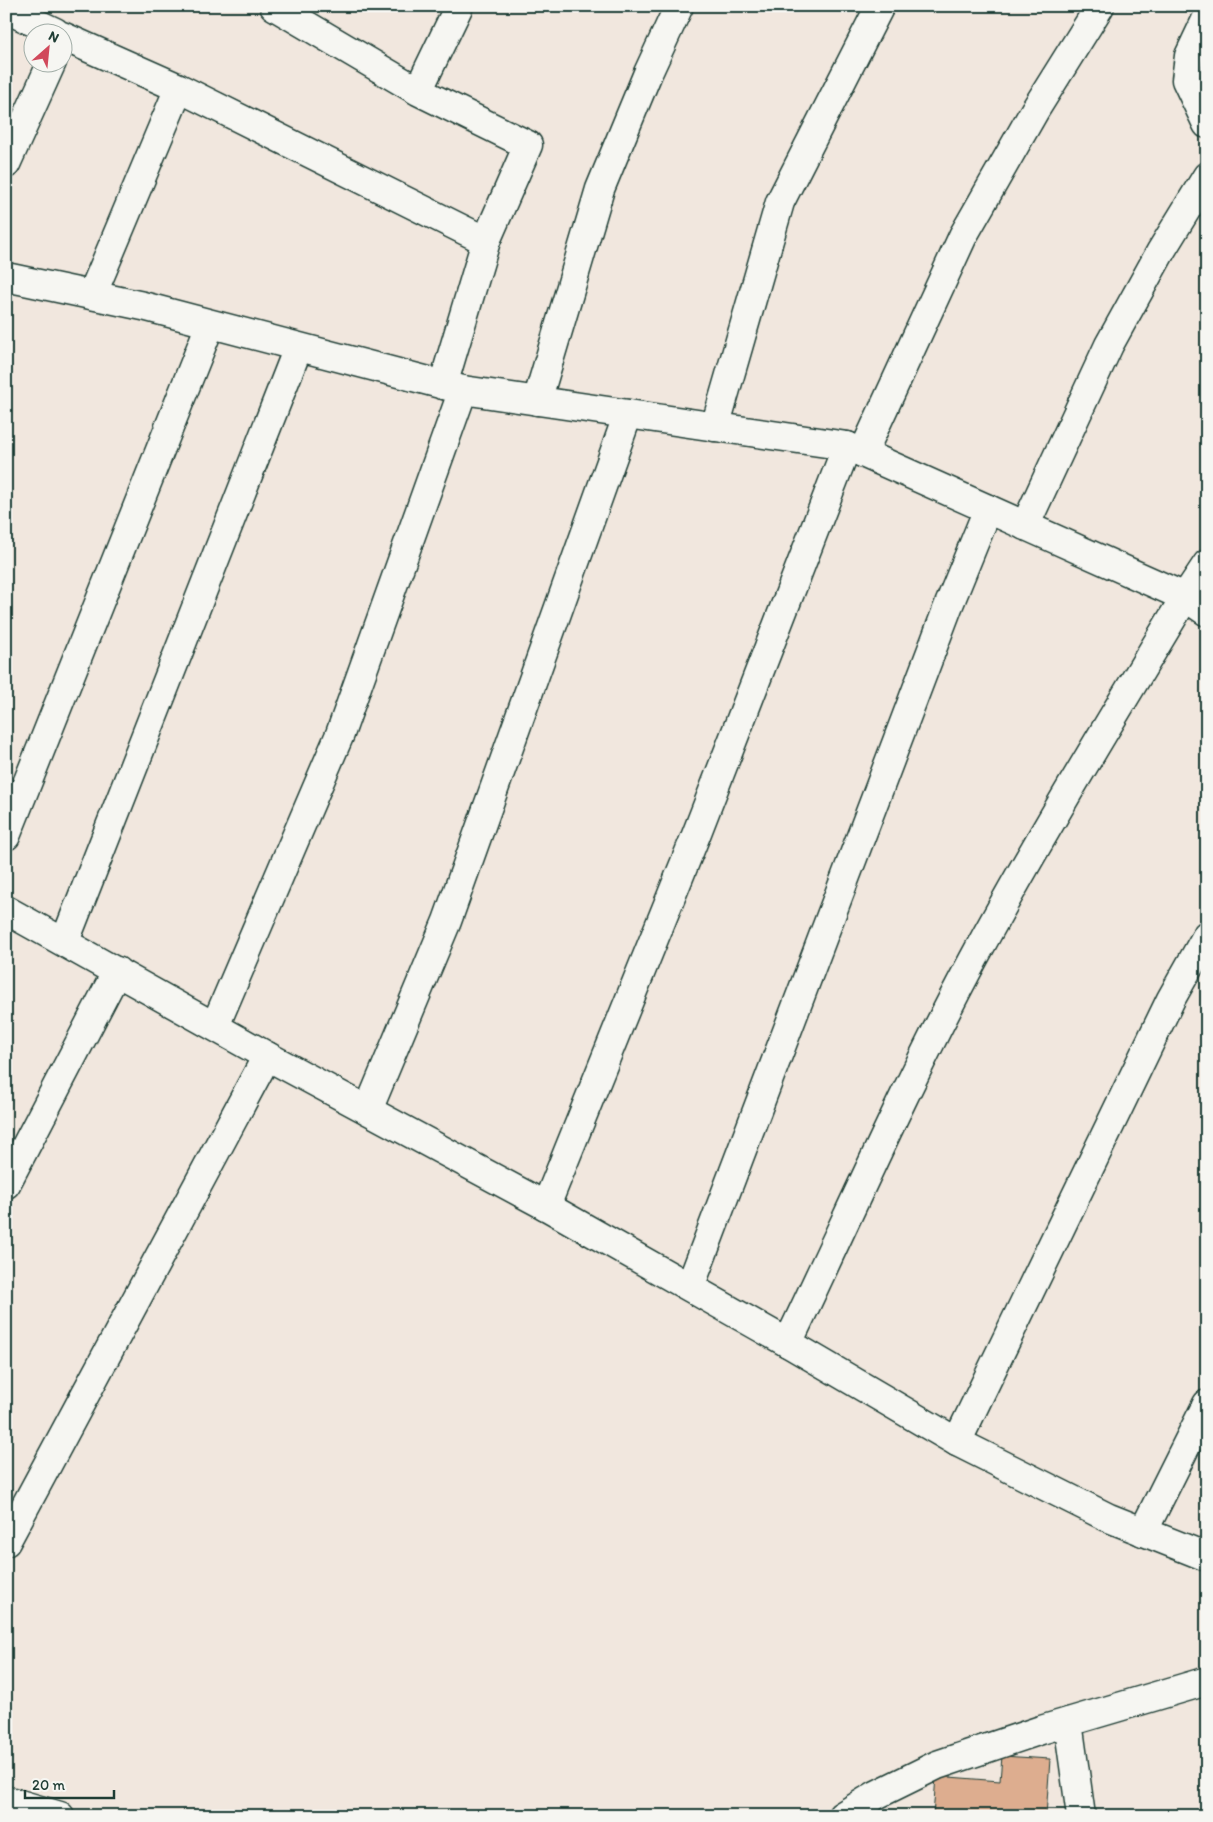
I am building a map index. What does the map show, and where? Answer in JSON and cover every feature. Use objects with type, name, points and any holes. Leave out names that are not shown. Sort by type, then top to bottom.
[{"type":"street","points":[[215,1026],[340,734],[453,388],[486,241],[528,145],[418,91],[274,6]]},
{"type":"street","points":[[418,91],[459,6]]},
{"type":"street","points":[[537,401],[600,189],[648,73],[679,6]]},
{"type":"street","points":[[716,427],[780,202],[880,6]]},
{"type":"street","points":[[546,1206],[696,835],[855,450],[963,236],[1035,110],[1100,6]]},
{"type":"street","points":[[1194,6],[1207,17],[1188,56],[1186,80],[1207,124]]},
{"type":"street","points":[[6,9],[32,22]]},
{"type":"street","points":[[72,41],[179,88],[486,241]]},
{"type":"street","points":[[6,164],[47,72]]},
{"type":"street","points":[[92,295],[179,88]]},
{"type":"street","points":[[1025,526],[1109,345],[1161,251],[1207,176]]},
{"type":"street","points":[[8,283],[92,295],[453,388],[716,427],[855,450],[1184,597],[1207,612]]},
{"type":"street","points":[[6,836],[210,325]]},
{"type":"street","points":[[65,941],[298,348]]},
{"type":"street","points":[[368,1110],[447,921],[628,414]]},
{"type":"street","points":[[690,1287],[948,607],[988,509]]},
{"type":"street","points":[[788,1343],[882,1143],[972,961],[1047,829],[1184,597],[1207,564]]},
{"type":"street","points":[[6,910],[117,970],[267,1056],[546,1206],[958,1442],[1109,1518],[1207,1557]]},
{"type":"street","points":[[958,1442],[1171,999],[1207,935]]},
{"type":"street","points":[[6,1184],[117,970]]},
{"type":"street","points":[[6,1542],[267,1056]]},
{"type":"street","points":[[1143,1532],[1207,1404]]},
{"type":"street","points":[[842,1816],[876,1794],[937,1765],[1068,1722],[1207,1682]]},
{"type":"street","points":[[1068,1722],[1081,1816]]},
{"type":"street","points":[[6,1800],[60,1816]]},
{"type":"building","points":[[1002,1756],[1050,1759],[1046,1816],[933,1816],[936,1776],[1000,1781]]}]
